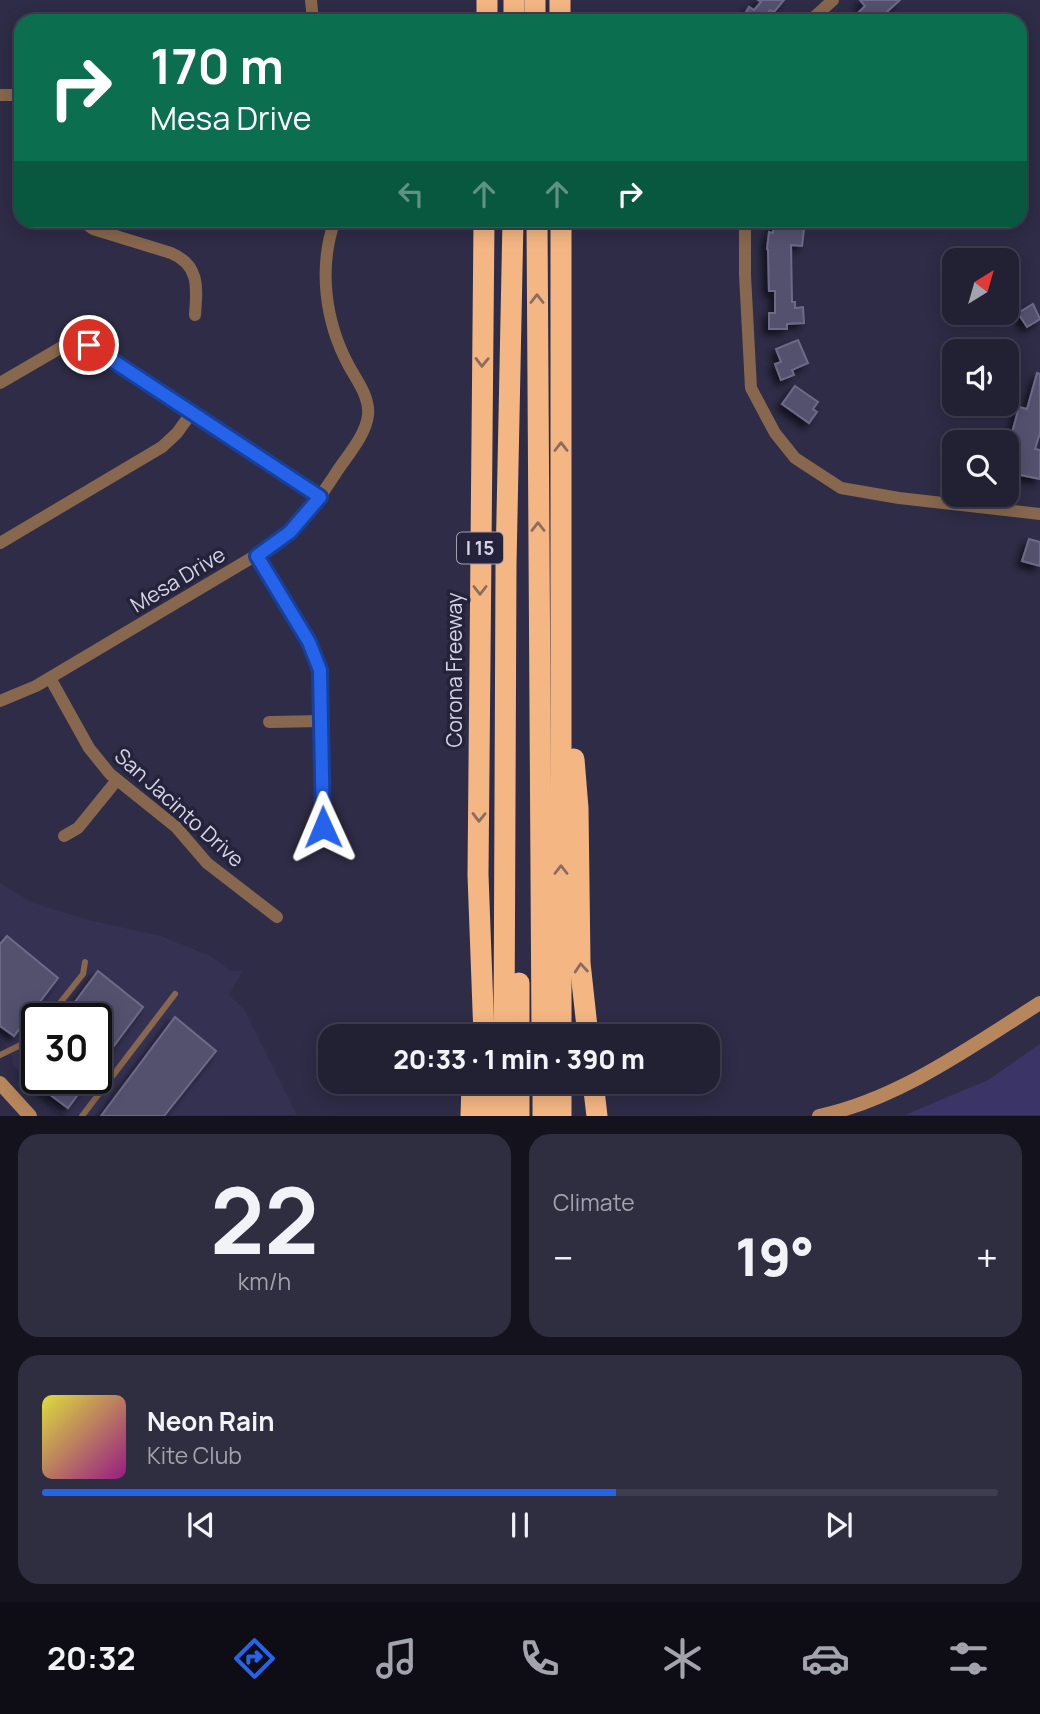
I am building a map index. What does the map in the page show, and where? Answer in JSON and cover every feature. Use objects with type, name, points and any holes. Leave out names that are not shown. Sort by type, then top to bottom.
[{"type":"highway","name":"Corona Freeway","points":[[484,228],[478,874],[484,1024]]},
{"type":"highway","points":[[504,1024],[506,572],[513,228]]},
{"type":"highway","points":[[537,228],[537,579],[542,1024]]},
{"type":"highway","points":[[561,228],[561,1024]]},
{"type":"highway","points":[[506,572],[518,754],[519,1024]]},
{"type":"highway","points":[[529,1024],[531,754],[537,579]]},
{"type":"highway","points":[[562,613],[578,808],[580,963],[587,1024]]},
{"type":"highway","points":[[473,1024],[478,874]]},
{"type":"highway","points":[[471,1115],[504,1094]]},
{"type":"highway","points":[[486,1115],[508,1094]]},
{"type":"highway","points":[[503,1115],[512,1094]]},
{"type":"highway","points":[[517,1094],[519,1115]]},
{"type":"highway","points":[[520,1094],[529,1115]]},
{"type":"highway","points":[[523,1094],[543,1115]]},
{"type":"highway","points":[[528,1094],[561,1115]]},
{"type":"highway","points":[[595,1094],[597,1115]]},
{"type":"main road","points":[[819,1115],[841,1111],[925,1075],[1040,1003]]},
{"type":"main road","points":[[0,1083],[30,1115]]},
{"type":"street","points":[[818,14],[833,0]]},
{"type":"street","points":[[94,228],[183,258],[194,273],[197,287],[195,315]]},
{"type":"street","name":"Mesa Drive","points":[[0,701],[50,678],[257,556],[290,532],[320,497],[358,439],[368,415],[365,394],[339,345],[329,307],[326,257],[332,228]]},
{"type":"street","points":[[746,228],[745,275],[751,388],[775,433],[795,458],[841,488],[898,498],[1040,514]]},
{"type":"street","points":[[0,383],[67,344],[82,342],[97,349],[320,497]]},
{"type":"street","points":[[0,544],[162,447],[177,433],[192,412]]},
{"type":"street","points":[[257,556],[306,636],[316,658],[322,684],[323,827]]},
{"type":"street","name":"San Jacinto Drive","points":[[50,678],[89,748],[117,780],[176,827],[207,863],[277,917]]},
{"type":"street","points":[[269,722],[322,721]]},
{"type":"street","points":[[64,836],[78,828],[117,780]]},
{"type":"lane","points":[[60,1003],[83,974],[85,962]]},
{"type":"lane","points":[[82,1115],[175,993]]},
{"type":"lane","points":[[0,1055],[21,1046]]},
{"type":"shaded area","points":[[0,883],[31,902],[85,919],[160,936],[211,956],[231,971],[243,970],[229,995],[244,1009],[297,1115],[67,1116],[59,1113],[39,1094],[112,1094],[112,1003],[21,1003],[21,1076],[13,1064],[12,1056],[0,1039]]},
{"type":"shaded area","points":[[1040,1044],[1040,1115],[905,1115],[988,1080]]},
{"type":"building","points":[[758,0],[784,0],[774,12],[770,10],[767,14],[745,14],[749,7],[754,10],[761,2]]},
{"type":"building","points":[[860,0],[900,0],[885,14],[857,14],[865,6]]},
{"type":"building","points":[[773,228],[804,228],[802,246],[791,245],[792,302],[795,302],[795,308],[803,307],[804,323],[787,324],[787,329],[769,329],[769,313],[775,313],[775,291],[769,291],[767,249],[769,232],[773,233]]},
{"type":"building","points":[[1033,304],[1040,319],[1027,327],[1019,312]]},
{"type":"building","points":[[798,340],[808,363],[792,370],[794,375],[781,380],[775,364],[781,362],[776,349]]},
{"type":"building","points":[[1037,373],[1040,374],[1040,433],[1035,449],[1040,450],[1040,479],[1019,475],[1019,430],[1013,430],[1017,416],[1019,416],[1019,407],[1027,409]]},
{"type":"building","points":[[795,386],[818,402],[813,409],[817,412],[809,423],[782,404]]},
{"type":"building","points":[[1029,539],[1040,542],[1040,566],[1022,561]]},
{"type":"building","points":[[7,936],[58,978],[39,1003],[21,1003],[21,1027],[14,1036],[0,1026],[0,944]]},
{"type":"building","points":[[98,971],[143,1007],[112,1049],[112,1003],[74,1003]]},
{"type":"building","points":[[175,1017],[216,1051],[164,1116],[101,1116]]},
{"type":"building","points":[[49,1094],[78,1094],[68,1108]]},
{"type":"route","points":[[89,345],[320,497],[281,541],[257,556],[309,642],[320,670],[323,827]]}]
